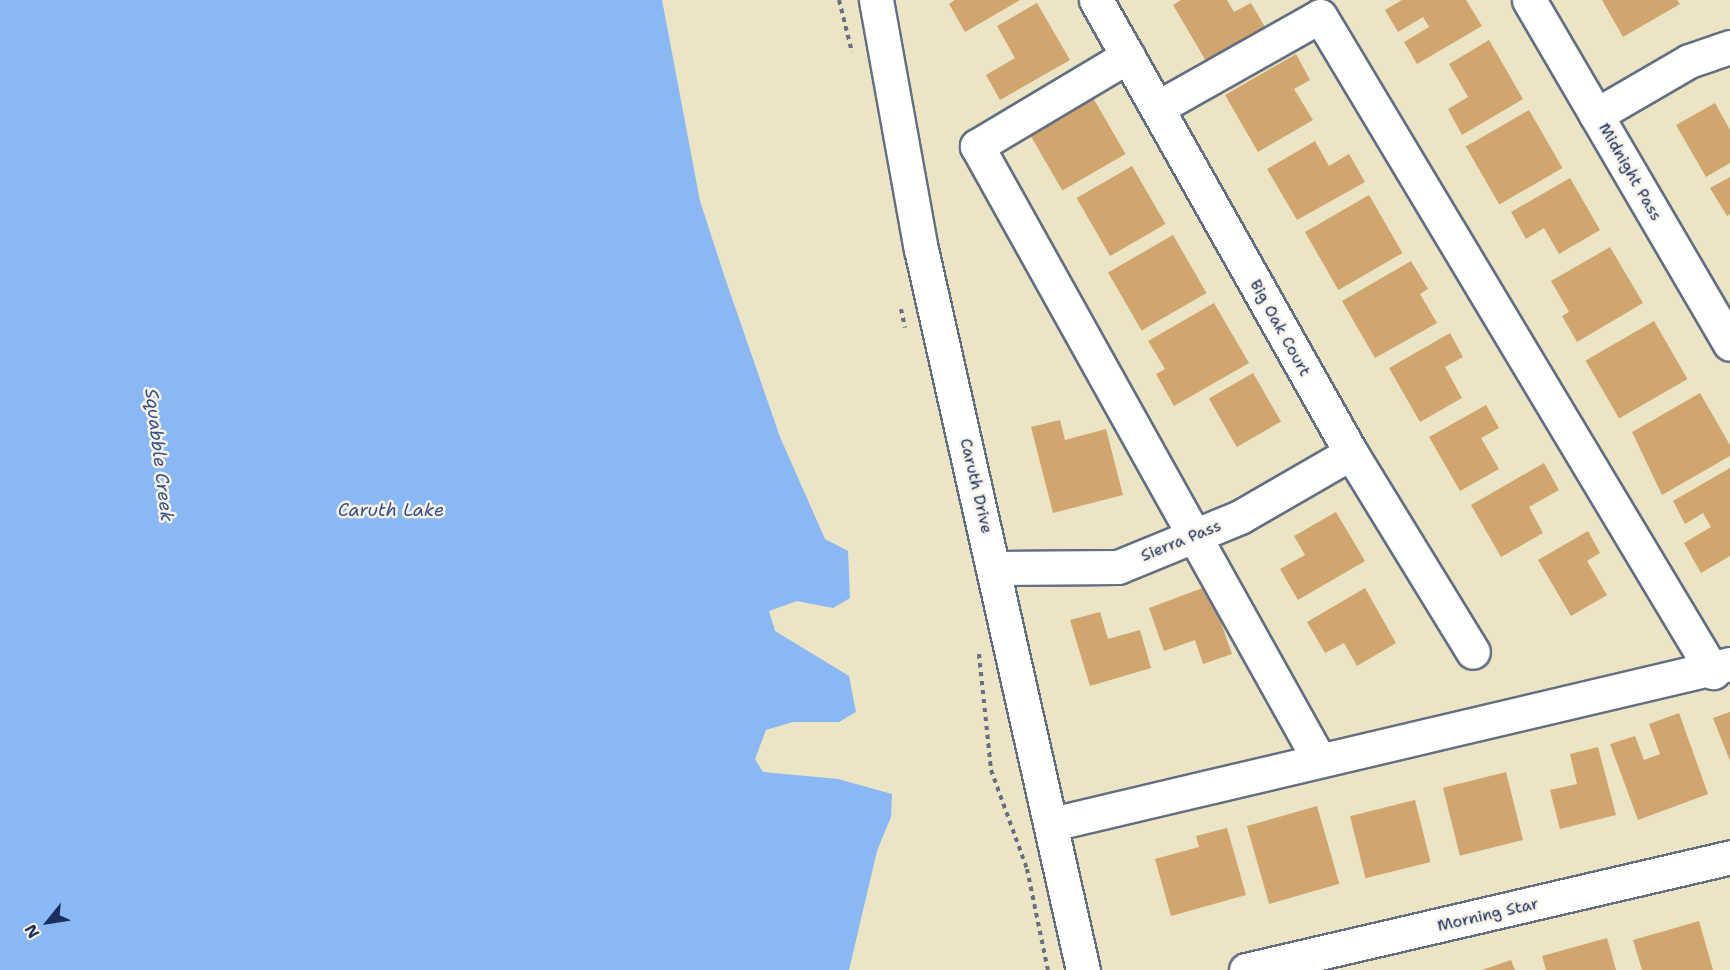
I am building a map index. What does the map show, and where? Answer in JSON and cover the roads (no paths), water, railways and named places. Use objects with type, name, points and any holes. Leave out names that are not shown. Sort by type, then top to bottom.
[{"type":"street","name":"Caruth Drive","points":[[876,0],[921,249],[996,568],[1083,970]]},
{"type":"street","name":"Big Oak Court","points":[[1096,0],[1351,453],[1473,652]]},
{"type":"street","name":"Midnight Pass","points":[[1529,0],[1730,344]]},
{"type":"street","points":[[1052,824],[1318,758],[1722,668],[1315,8],[1157,108]]},
{"type":"street","points":[[1596,115],[1689,61],[1730,47]]},
{"type":"street","points":[[1128,56],[977,146],[1318,758]]},
{"type":"street","name":"Sierra Pass","points":[[996,568],[1118,567],[1240,517],[1351,453]]},
{"type":"street","name":"Morning Star","points":[[1246,970],[1730,857]]},
{"type":"water","name":"Caruth Lake","points":[[0,0],[662,0],[700,201],[724,275],[780,437],[825,539],[848,551],[850,598],[833,608],[797,601],[769,611],[775,631],[849,676],[856,712],[839,722],[793,722],[766,730],[755,759],[763,772],[838,779],[892,794],[891,817],[877,851],[849,970],[0,970]]},
{"type":"water label","name":"Squabble Creek","points":[[159,455]]}]
